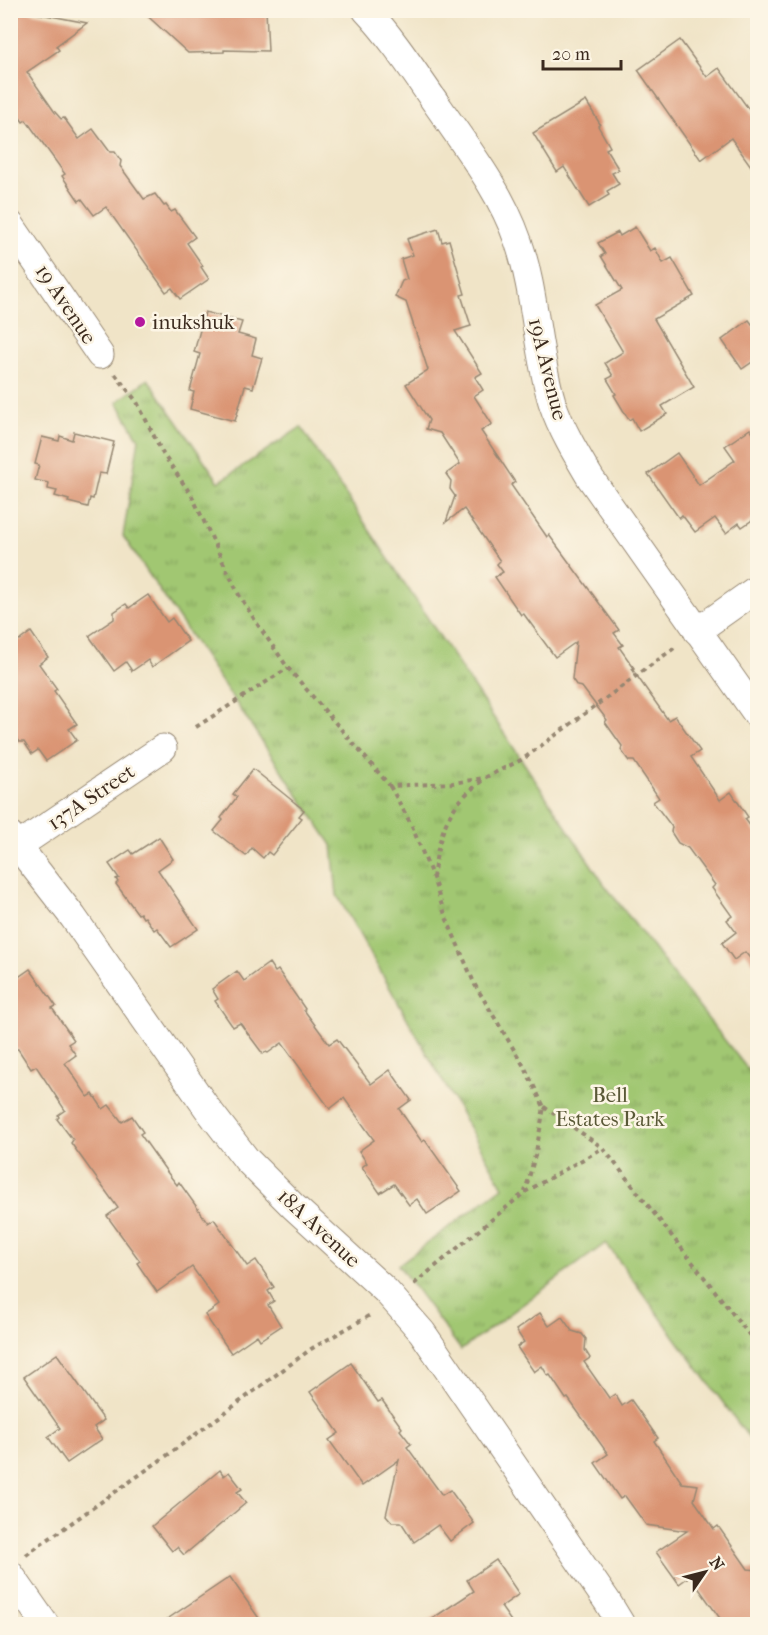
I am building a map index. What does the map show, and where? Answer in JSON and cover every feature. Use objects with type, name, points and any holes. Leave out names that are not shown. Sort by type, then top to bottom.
[{"type":"street","name":"19A Avenue","points":[[366,10],[399,50],[480,166],[502,203],[519,242],[552,402],[569,442],[591,479],[758,716]]},
{"type":"street","name":"19 Avenue","points":[[10,224],[100,355]]},
{"type":"street","points":[[697,631],[758,588]]},
{"type":"street","name":"137A Street","points":[[14,841],[163,748]]},
{"type":"street","name":"18A Avenue","points":[[14,841],[73,917],[207,1108],[247,1160],[293,1206],[386,1291],[422,1332],[621,1624]]},
{"type":"street","points":[[17,1566],[45,1624]]},
{"type":"path","points":[[100,355],[137,402],[163,454],[192,496],[239,595],[258,625],[288,668],[390,786],[411,824],[445,915],[475,985],[525,1068],[544,1107],[603,1149],[758,1346]]},
{"type":"path","points":[[433,878],[444,825],[459,801],[484,778],[523,759],[697,631]]},
{"type":"path","points":[[196,727],[288,668]]},
{"type":"path","points":[[390,786],[453,783],[484,778]]},
{"type":"path","points":[[525,1192],[536,1152],[544,1107]]},
{"type":"path","points":[[411,1287],[525,1192],[603,1149]]},
{"type":"path","points":[[17,1566],[311,1349],[372,1314]]},
{"type":"green space","name":"Bell Estates Park","points":[[148,379],[219,482],[301,427],[604,884],[757,1081],[757,1449],[606,1243],[461,1350],[398,1265],[503,1187],[337,895],[332,845],[123,536],[139,439],[117,402]]},
{"type":"building","points":[[20,10],[87,23],[56,46],[59,50],[27,72],[54,111],[61,119],[64,118],[79,139],[93,129],[110,152],[115,152],[121,161],[120,166],[144,199],[155,194],[171,212],[175,210],[195,237],[187,243],[209,279],[180,299],[172,288],[166,292],[106,207],[94,215],[82,199],[79,201],[62,176],[65,174],[26,120],[23,122],[10,104],[10,18]]},
{"type":"building","points":[[141,10],[266,10],[268,51],[224,50],[224,52],[188,53]]},
{"type":"building","points":[[680,40],[707,77],[719,68],[758,122],[758,176],[731,138],[701,160],[638,70]]},
{"type":"building","points":[[586,101],[600,124],[598,126],[610,147],[606,149],[619,170],[612,173],[619,184],[607,191],[609,195],[589,207],[564,167],[557,172],[533,133]]},
{"type":"building","points":[[635,227],[650,251],[655,248],[663,263],[672,258],[694,296],[654,319],[694,387],[662,406],[667,414],[639,431],[632,418],[629,420],[607,379],[613,376],[605,363],[623,352],[595,305],[622,290],[601,256],[605,254],[598,243],[618,232],[620,236]]},
{"type":"building","points":[[438,229],[442,242],[449,240],[465,294],[461,295],[471,326],[455,331],[482,373],[475,377],[483,390],[474,396],[492,424],[481,431],[515,482],[511,485],[547,537],[549,535],[619,630],[614,633],[623,645],[619,647],[634,668],[632,669],[668,720],[675,716],[700,751],[691,757],[720,800],[731,792],[748,817],[745,819],[758,836],[758,968],[745,952],[734,960],[722,943],[736,932],[727,920],[732,916],[712,888],[715,885],[688,848],[678,843],[671,832],[672,827],[653,802],[659,798],[634,761],[629,761],[621,750],[622,746],[605,722],[607,720],[582,687],[577,686],[572,679],[576,642],[555,657],[523,613],[521,615],[495,577],[503,572],[497,564],[500,561],[464,509],[446,522],[455,496],[450,489],[451,481],[446,474],[460,464],[440,433],[426,429],[429,420],[406,384],[428,370],[406,302],[395,297],[402,281],[407,279],[401,259],[413,255],[407,239]]},
{"type":"building","points":[[205,312],[242,322],[238,334],[256,339],[252,355],[262,358],[253,388],[245,386],[235,421],[190,409],[194,392],[190,391],[200,354],[194,352]]},
{"type":"building","points":[[749,320],[758,332],[758,358],[742,369],[722,340]]},
{"type":"building","points":[[750,429],[758,440],[758,516],[742,527],[739,523],[726,533],[715,518],[695,532],[682,515],[679,518],[648,474],[677,453],[699,485],[735,460],[725,446]]},
{"type":"building","points":[[74,432],[114,442],[106,474],[99,473],[93,499],[90,498],[88,507],[55,496],[57,491],[48,489],[49,483],[35,480],[39,465],[35,464],[42,437],[59,441],[60,436],[72,440]]},
{"type":"building","points":[[148,595],[167,622],[172,618],[188,641],[152,667],[148,660],[132,671],[126,662],[114,671],[89,636],[114,619],[114,612],[126,604],[129,608]]},
{"type":"building","points":[[31,632],[48,657],[39,664],[57,689],[54,691],[77,724],[69,729],[77,740],[46,761],[38,750],[32,754],[24,742],[19,742],[10,731],[10,637],[20,640]]},
{"type":"building","points":[[253,769],[304,810],[299,816],[302,818],[272,855],[268,852],[263,858],[252,848],[246,856],[214,831],[237,797],[233,794]]},
{"type":"building","points":[[159,837],[173,859],[158,870],[198,929],[171,947],[157,928],[154,930],[145,917],[138,914],[116,884],[118,882],[116,879],[119,878],[109,864],[130,850],[133,854]]},
{"type":"building","points":[[269,963],[275,972],[278,970],[329,1044],[337,1039],[371,1084],[390,1070],[411,1100],[399,1109],[422,1142],[425,1140],[461,1191],[427,1214],[417,1199],[409,1205],[394,1184],[380,1193],[362,1167],[367,1163],[359,1151],[374,1140],[344,1098],[330,1109],[282,1043],[263,1054],[240,1023],[233,1027],[215,1001],[218,999],[212,989],[237,971],[244,981]]},
{"type":"building","points":[[30,969],[56,1006],[52,1008],[74,1040],[68,1044],[76,1055],[65,1063],[88,1097],[93,1094],[103,1109],[109,1105],[122,1122],[132,1116],[143,1132],[140,1134],[177,1185],[179,1182],[208,1223],[214,1219],[247,1266],[256,1260],[274,1287],[268,1291],[274,1301],[268,1305],[281,1326],[260,1340],[257,1335],[231,1353],[205,1315],[219,1305],[192,1267],[157,1292],[137,1263],[140,1261],[107,1216],[118,1208],[71,1143],[73,1140],[57,1119],[58,1115],[65,1110],[36,1066],[31,1069],[18,1049],[10,1049],[10,983]]},
{"type":"building","points":[[540,1313],[549,1326],[562,1317],[572,1331],[582,1334],[586,1339],[585,1350],[590,1358],[584,1362],[609,1398],[615,1394],[622,1406],[631,1400],[658,1438],[654,1441],[682,1483],[698,1485],[694,1500],[714,1529],[718,1526],[748,1569],[758,1570],[758,1624],[724,1624],[690,1576],[679,1584],[656,1552],[687,1531],[646,1525],[625,1496],[620,1499],[595,1463],[608,1454],[550,1375],[548,1376],[542,1366],[534,1372],[517,1347],[524,1342],[516,1330]]},
{"type":"building","points":[[57,1354],[104,1420],[94,1427],[102,1439],[67,1463],[48,1437],[60,1428],[24,1377]]},
{"type":"building","points":[[351,1363],[378,1402],[382,1400],[402,1428],[400,1430],[411,1444],[407,1447],[442,1495],[450,1490],[474,1523],[450,1541],[438,1525],[414,1542],[401,1522],[392,1522],[386,1515],[399,1460],[362,1486],[329,1440],[339,1433],[310,1392]]},
{"type":"building","points":[[220,1470],[224,1476],[229,1472],[242,1489],[237,1492],[246,1503],[184,1555],[177,1547],[172,1551],[152,1526]]},
{"type":"building","points":[[496,1560],[519,1594],[501,1607],[513,1624],[424,1624],[474,1591],[467,1580]]},
{"type":"building","points":[[230,1577],[263,1624],[160,1624]]},
{"type":"place","name":"inukshuk","points":[[140,322]]}]
